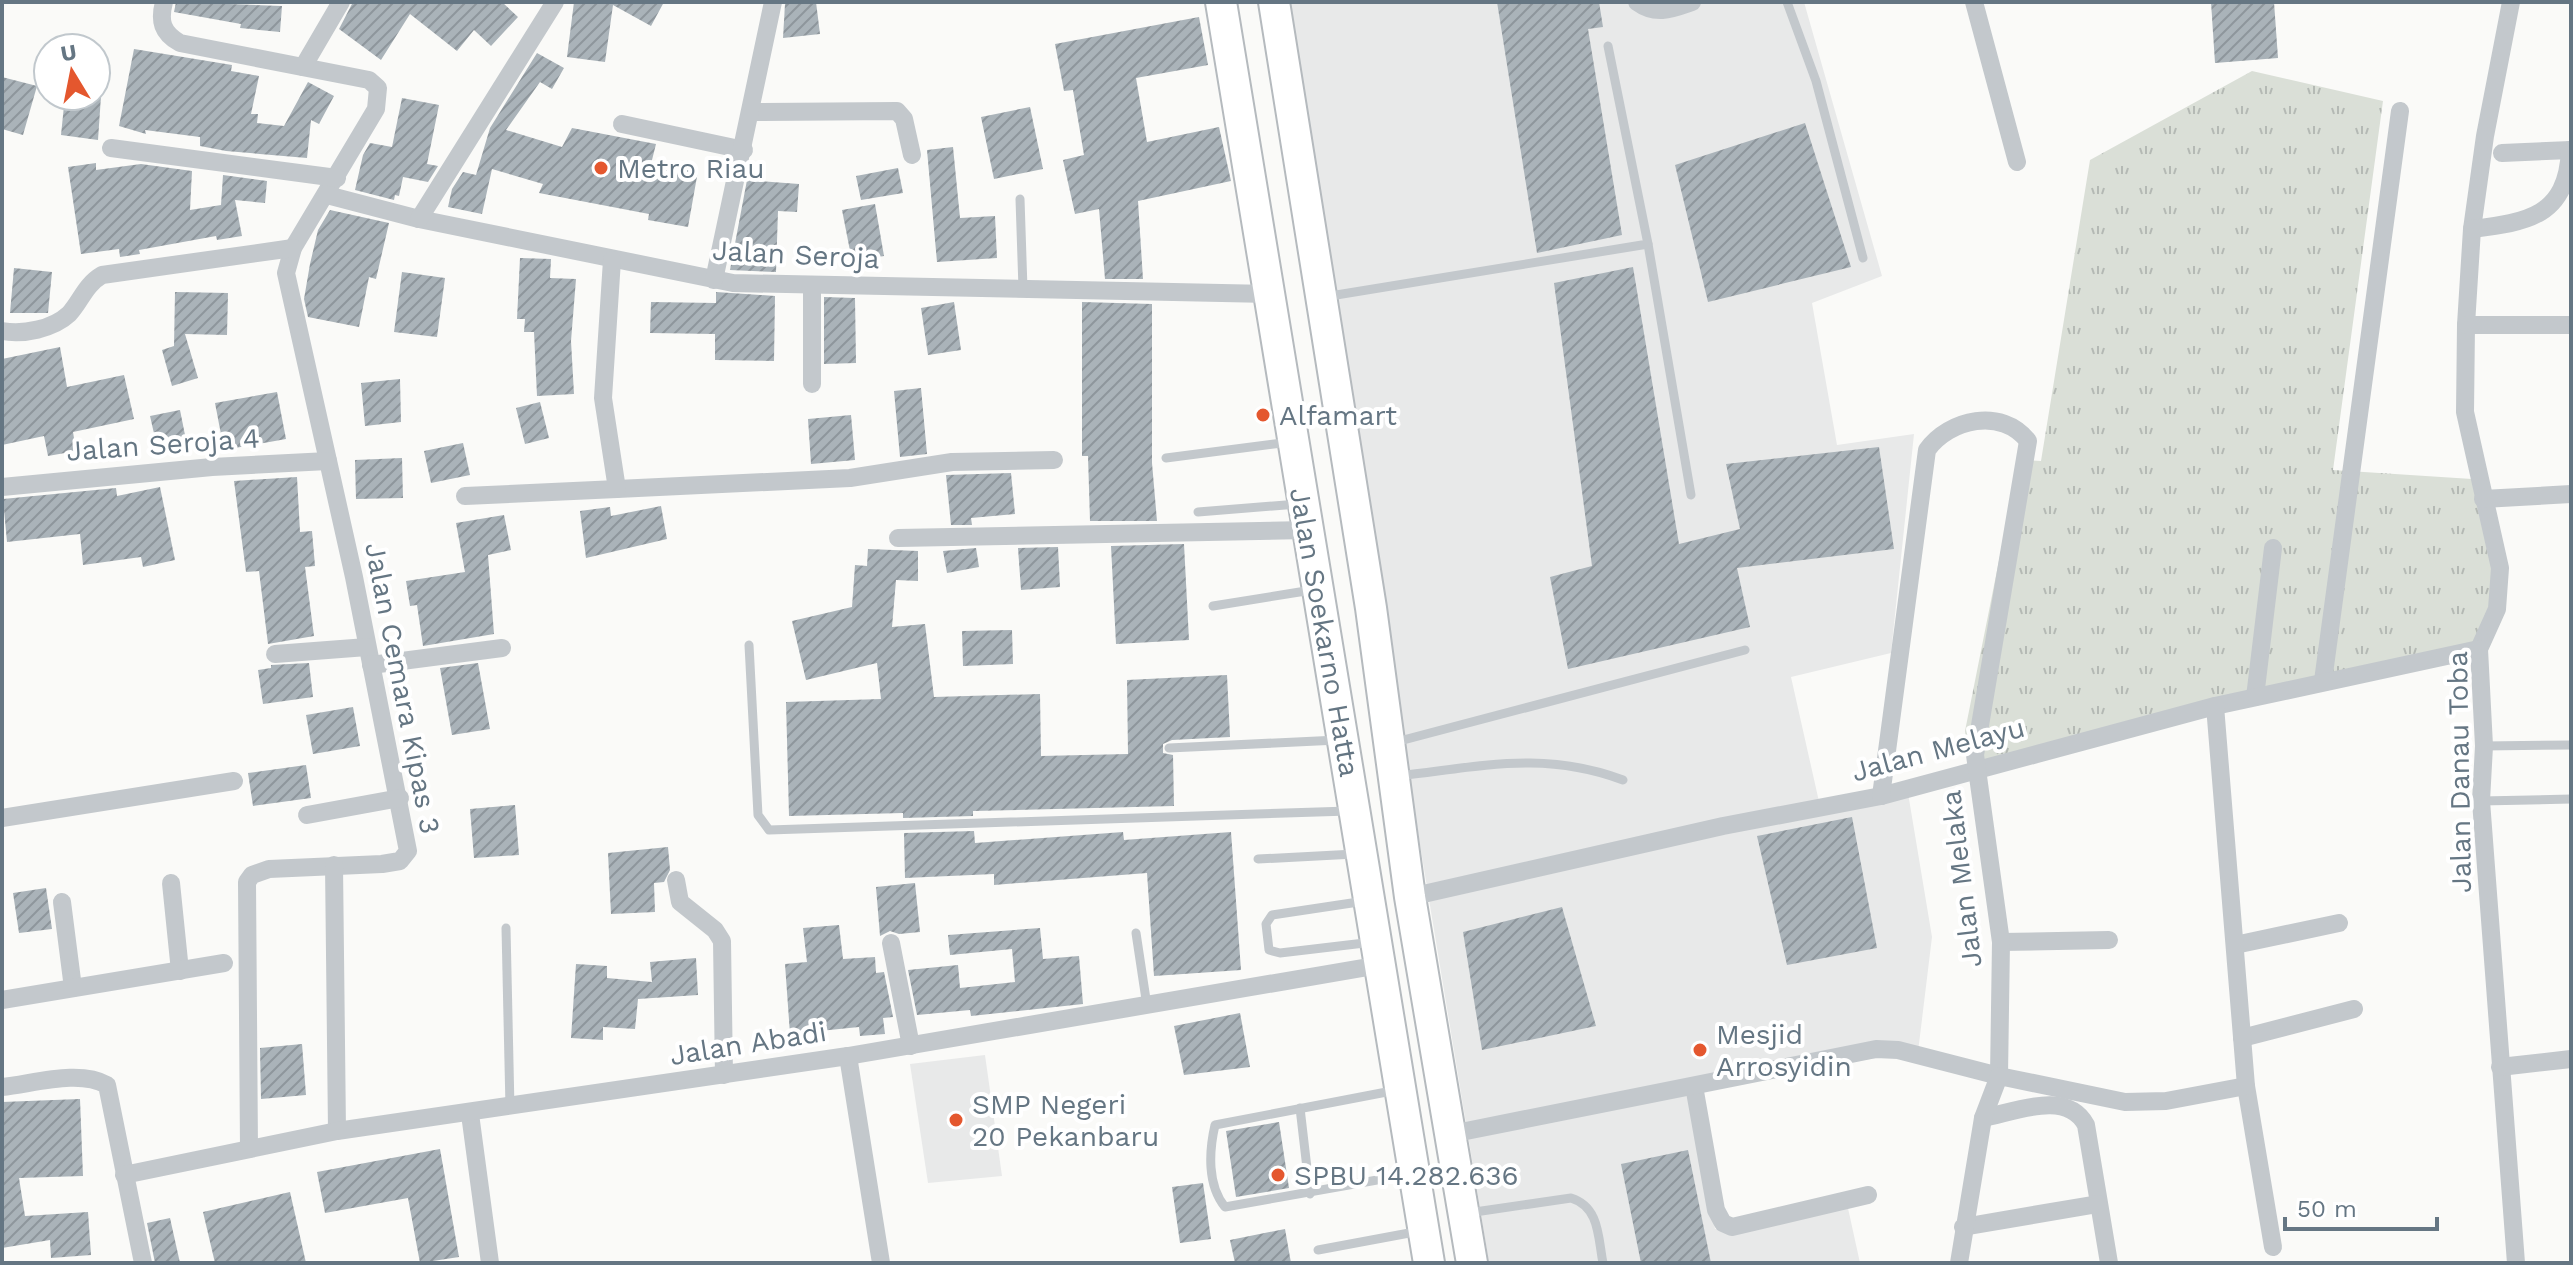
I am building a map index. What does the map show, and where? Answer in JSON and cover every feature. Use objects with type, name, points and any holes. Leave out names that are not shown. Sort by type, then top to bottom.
[{"type":"main road","name":"Jalan Soekarno Hatta","points":[[1221,2],[1429,1263]]},
{"type":"main road","name":"Jalan Soekarno Hatta","points":[[1274,2],[1371,608],[1410,897],[1472,1263]]},
{"type":"street","name":"Jalan Cemara Kipas 3","points":[[164,2],[163,27],[168,36],[180,43],[369,80],[378,88],[376,109],[293,248],[286,273],[408,846],[404,858],[382,864],[269,869],[252,875],[247,882],[249,1149]]},
{"type":"street","points":[[303,67],[341,2]]},
{"type":"street","points":[[419,219],[555,2]]},
{"type":"street","points":[[714,280],[773,2]]},
{"type":"street","points":[[1637,2],[1645,8],[1668,11],[1692,2]]},
{"type":"street","points":[[1974,2],[2017,162]]},
{"type":"street","name":"Jalan Danau Toba","points":[[2511,2],[2485,136],[2472,229],[2465,412],[2495,540],[2501,592],[2479,649],[2484,746],[2481,801],[2516,1263]]},
{"type":"street","points":[[751,112],[897,111],[904,119],[912,155]]},
{"type":"street","points":[[2323,681],[2400,111]]},
{"type":"street","points":[[622,124],[744,150]]},
{"type":"street","points":[[111,148],[337,178]]},
{"type":"street","points":[[2472,229],[2535,218],[2561,187],[2570,168],[2571,150],[2502,153]]},
{"type":"street","name":"Jalan Seroja","points":[[327,195],[419,219],[714,280],[812,285],[1270,294]]},
{"type":"street","points":[[2,331],[27,332],[59,321],[70,313],[92,281],[102,275],[293,248]]},
{"type":"street","points":[[612,260],[603,398],[617,489]]},
{"type":"street","points":[[812,285],[812,384]]},
{"type":"street","points":[[2466,325],[2571,325]]},
{"type":"street","name":"Jalan Melaka","points":[[1881,796],[1927,450],[1937,435],[1973,421],[2004,422],[2020,431],[2028,441],[1977,742],[1977,771],[2001,942],[1999,1076],[1983,1118],[1959,1263]]},
{"type":"street","points":[[465,496],[850,478],[952,462],[1054,460]]},
{"type":"street","name":"Jalan Seroja 4","points":[[2,487],[197,468],[328,461]]},
{"type":"street","points":[[2483,499],[2571,494]]},
{"type":"street","points":[[898,538],[1305,517]]},
{"type":"street","points":[[2255,697],[2273,548]]},
{"type":"street","points":[[275,654],[369,656],[502,648]]},
{"type":"street","name":"Jalan Melayu","points":[[1410,897],[1708,830],[1881,796],[2215,706],[2479,649]]},
{"type":"street","points":[[2215,706],[2246,1086],[2273,1247]]},
{"type":"street","points":[[2,818],[234,781]]},
{"type":"street","points":[[307,815],[400,798]]},
{"type":"street","points":[[334,865],[337,1131]]},
{"type":"street","points":[[676,880],[680,902],[715,930],[722,941],[724,1075]]},
{"type":"street","points":[[171,883],[180,971]]},
{"type":"street","points":[[62,902],[73,988]]},
{"type":"street","points":[[2235,945],[2339,923]]},
{"type":"street","points":[[2001,942],[2109,940]]},
{"type":"street","points":[[891,943],[911,1046]]},
{"type":"street","name":"Jalan Abadi","points":[[124,1175],[337,1131],[470,1114],[848,1056],[1147,1006],[1378,953]]},
{"type":"street","points":[[2,1000],[224,963]]},
{"type":"street","points":[[2242,1038],[2354,1009]]},
{"type":"street","points":[[1451,1134],[1876,1049],[1898,1050],[1999,1076],[2125,1102],[2166,1101],[2246,1086]]},
{"type":"street","points":[[848,1056],[881,1263]]},
{"type":"street","points":[[2500,1067],[2571,1059]]},
{"type":"street","points":[[2,1087],[79,1078],[95,1078],[107,1085],[143,1263]]},
{"type":"street","points":[[1694,1086],[1716,1210],[1723,1223],[1732,1227],[1868,1195]]},
{"type":"street","points":[[1983,1118],[2059,1104],[2077,1111],[2086,1125],[2109,1263]]},
{"type":"street","points":[[470,1114],[490,1263]]},
{"type":"street","points":[[1963,1227],[2098,1204]]},
{"type":"lane","points":[[1787,2],[1816,81],[1863,258]]},
{"type":"lane","points":[[1608,46],[1648,244],[1691,495]]},
{"type":"lane","points":[[1020,199],[1023,289]]},
{"type":"lane","points":[[1320,298],[1648,244]]},
{"type":"lane","points":[[1166,458],[1293,442]]},
{"type":"lane","points":[[1198,512],[1305,517]]},
{"type":"lane","points":[[1213,606],[1317,589]]},
{"type":"lane","points":[[749,645],[758,815],[769,830],[1356,811]]},
{"type":"lane","points":[[1389,743],[1745,650]]},
{"type":"lane","points":[[1169,748],[1344,740]]},
{"type":"lane","points":[[2484,746],[2571,745]]},
{"type":"lane","points":[[1395,776],[1556,761],[1586,766],[1623,780]]},
{"type":"lane","points":[[2481,801],[2571,799]]},
{"type":"lane","points":[[1258,859],[1362,853]]},
{"type":"lane","points":[[1370,901],[1268,917],[1269,950],[1280,953],[1378,953]]},
{"type":"lane","points":[[506,928],[510,1108]]},
{"type":"lane","points":[[1136,933],[1147,1006]]},
{"type":"lane","points":[[1400,1090],[1215,1125],[1209,1151],[1217,1198],[1225,1207],[1415,1173]]},
{"type":"lane","points":[[1300,1108],[1310,1194]]},
{"type":"lane","points":[[1464,1213],[1571,1198],[1594,1215],[1603,1263]]},
{"type":"lane","points":[[1318,1250],[1424,1230]]},
{"type":"shaded area","points":[[1281,2],[1804,2],[1882,276],[1812,303],[1837,445],[1914,434],[1891,653],[1791,677],[1820,806],[1907,787],[1932,937],[1918,1052],[1687,1086],[1715,1229],[1846,1199],[1860,1263],[1489,1263]]},
{"type":"shaded area","name":"SMP Negeri 20 Pekanbaru","points":[[985,1055],[1002,1176],[928,1183],[910,1064]]},
{"type":"green space","points":[[2252,71],[2383,101],[2333,470],[2472,479],[2497,591],[2477,642],[1970,769],[1965,731],[2019,460],[2041,461],[2090,160]]},
{"type":"building","points":[[176,2],[282,6],[280,32],[240,28],[241,24],[174,12]]},
{"type":"building","points":[[353,2],[502,2],[518,17],[491,46],[474,30],[457,51],[410,14],[381,60],[339,29]]},
{"type":"building","points":[[574,2],[664,2],[651,26],[613,5],[605,62],[567,57]]},
{"type":"building","points":[[816,2],[820,34],[783,38],[785,4]]},
{"type":"building","points":[[1497,2],[1599,2],[1603,27],[1588,29],[1622,235],[1537,253]]},
{"type":"building","points":[[2211,2],[2274,2],[2278,58],[2215,63]]},
{"type":"building","points":[[1199,17],[1208,65],[1136,78],[1147,142],[1219,127],[1231,181],[1138,201],[1143,279],[1105,279],[1099,209],[1075,214],[1063,160],[1084,155],[1073,90],[1064,91],[1055,44]]},
{"type":"building","points":[[134,49],[232,65],[231,71],[259,76],[251,114],[258,114],[257,123],[284,126],[308,82],[334,96],[319,124],[311,120],[307,158],[226,151],[200,146],[200,137],[145,130],[146,134],[119,126]]},
{"type":"building","points":[[537,53],[564,68],[552,89],[540,82],[506,130],[562,147],[572,128],[656,144],[651,164],[698,171],[688,227],[648,220],[649,214],[539,193],[543,184],[492,169],[482,214],[448,207],[452,189],[463,172],[476,175],[490,128]]},
{"type":"building","points":[[2,77],[32,85],[32,104],[23,135],[2,129]]},
{"type":"building","points":[[402,98],[439,105],[427,164],[438,166],[428,182],[403,177],[399,196],[395,195],[394,200],[355,190],[363,155],[370,143],[392,147]]},
{"type":"building","points":[[1030,107],[1043,169],[994,179],[981,117]]},
{"type":"building","points":[[63,112],[100,112],[98,140],[61,135]]},
{"type":"building","points":[[1805,123],[1851,267],[1708,302],[1675,165]]},
{"type":"building","points":[[953,147],[960,218],[995,216],[997,258],[937,262],[927,150]]},
{"type":"building","points":[[96,163],[96,170],[141,164],[192,171],[190,210],[221,205],[223,175],[267,181],[265,203],[235,200],[242,236],[217,240],[216,236],[139,250],[140,254],[120,257],[119,249],[81,254],[68,167]]},
{"type":"building","points":[[898,168],[903,193],[861,200],[856,176]]},
{"type":"building","points":[[747,180],[799,184],[797,212],[778,211],[776,272],[730,270]]},
{"type":"building","points":[[875,204],[884,256],[852,261],[842,210]]},
{"type":"building","points":[[330,210],[389,223],[376,279],[369,277],[359,327],[308,317],[304,299],[310,264],[318,230]]},
{"type":"building","points":[[520,258],[551,259],[550,278],[576,279],[571,341],[574,394],[537,396],[534,332],[524,332],[525,319],[517,319]]},
{"type":"building","points":[[1633,267],[1679,544],[1740,529],[1726,464],[1879,447],[1894,549],[1737,568],[1750,627],[1568,669],[1550,577],[1592,566],[1554,283]]},
{"type":"building","points":[[14,268],[52,272],[48,313],[10,313]]},
{"type":"building","points":[[402,272],[445,278],[437,337],[394,332]]},
{"type":"building","points":[[175,292],[228,293],[227,335],[185,334],[198,378],[172,386],[162,350],[174,346]]},
{"type":"building","points":[[716,292],[775,296],[774,361],[715,360],[715,334],[650,333],[651,302],[716,303]]},
{"type":"building","points":[[824,297],[855,298],[856,363],[824,364]]},
{"type":"building","points":[[954,302],[961,350],[928,355],[921,308]]},
{"type":"building","points":[[1082,302],[1152,304],[1152,463],[1157,521],[1090,521],[1088,456],[1082,456]]},
{"type":"building","points":[[60,347],[67,387],[124,375],[134,419],[73,432],[76,451],[48,456],[44,436],[2,445],[2,359]]},
{"type":"building","points":[[400,379],[401,422],[365,426],[361,383]]},
{"type":"building","points":[[921,388],[927,454],[900,457],[894,391]]},
{"type":"building","points":[[277,392],[286,439],[224,450],[215,403]]},
{"type":"building","points":[[540,402],[549,438],[525,444],[516,408]]},
{"type":"building","points":[[180,410],[187,445],[158,451],[150,416]]},
{"type":"building","points":[[851,415],[855,460],[811,464],[808,419]]},
{"type":"building","points":[[463,443],[470,475],[431,483],[424,451]]},
{"type":"building","points":[[402,458],[403,498],[356,499],[355,460]]},
{"type":"building","points":[[1011,473],[1015,514],[971,518],[972,525],[951,525],[946,475]]},
{"type":"building","points":[[297,477],[300,532],[312,531],[315,566],[305,567],[314,636],[268,644],[259,571],[246,572],[234,481]]},
{"type":"building","points":[[160,487],[175,560],[143,567],[141,557],[83,565],[80,534],[7,542],[3,499],[116,488],[117,496]]},
{"type":"building","points":[[661,506],[667,539],[586,558],[580,511],[610,507],[611,516]]},
{"type":"building","points":[[504,515],[511,550],[488,555],[494,634],[423,646],[417,605],[410,606],[406,581],[465,572],[456,523]]},
{"type":"building","points":[[1184,544],[1189,640],[1116,644],[1111,546]]},
{"type":"building","points":[[1058,547],[1060,587],[1021,590],[1018,548]]},
{"type":"building","points":[[976,548],[979,567],[947,573],[943,551]]},
{"type":"building","points":[[868,549],[918,551],[918,581],[896,580],[892,627],[925,624],[934,697],[1040,694],[1041,756],[1128,754],[1127,680],[1227,675],[1230,737],[1172,740],[1163,744],[1163,753],[1173,755],[1174,806],[973,811],[973,816],[903,818],[903,813],[789,816],[786,702],[881,699],[877,663],[806,680],[792,621],[852,607],[855,565],[867,566]]},
{"type":"building","points":[[1012,630],[1013,664],[963,666],[962,631]]},
{"type":"building","points":[[309,663],[313,697],[263,704],[258,670],[271,668],[271,665]]},
{"type":"building","points":[[478,663],[490,729],[452,735],[440,668]]},
{"type":"building","points":[[353,707],[360,746],[313,754],[306,715]]},
{"type":"building","points":[[306,765],[311,798],[253,806],[248,773]]},
{"type":"building","points":[[515,805],[519,855],[474,858],[470,809]]},
{"type":"building","points":[[1852,817],[1877,948],[1787,965],[1757,836]]},
{"type":"building","points":[[974,831],[975,843],[1123,832],[1124,840],[1231,832],[1241,970],[1154,976],[1147,873],[994,885],[994,874],[905,878],[904,833]]},
{"type":"building","points":[[668,847],[670,870],[664,882],[654,883],[655,912],[611,914],[608,853]]},
{"type":"building","points":[[915,883],[920,932],[899,934],[890,931],[880,936],[876,887]]},
{"type":"building","points":[[46,888],[52,929],[19,933],[13,893]]},
{"type":"building","points":[[1562,907],[1596,1026],[1482,1050],[1463,932]]},
{"type":"building","points":[[839,925],[843,959],[875,957],[876,973],[884,972],[893,1017],[883,1018],[885,1034],[860,1036],[859,1027],[790,1034],[785,964],[807,962],[803,928]]},
{"type":"building","points":[[1040,928],[1043,959],[1079,956],[1083,1004],[971,1016],[970,1010],[917,1015],[908,970],[958,965],[960,988],[1015,982],[1012,949],[950,955],[948,935]]},
{"type":"building","points":[[696,958],[698,995],[638,999],[635,1029],[603,1027],[603,1040],[571,1038],[576,964],[607,966],[607,978],[652,982],[650,962]]},
{"type":"building","points":[[1240,1013],[1250,1067],[1184,1075],[1174,1026]]},
{"type":"building","points":[[302,1044],[306,1095],[261,1099],[260,1048]]},
{"type":"building","points":[[80,1099],[83,1176],[19,1178],[25,1216],[88,1212],[91,1255],[51,1258],[50,1240],[2,1248],[2,1102]]},
{"type":"building","points":[[1279,1122],[1289,1188],[1236,1197],[1226,1131]]},
{"type":"building","points":[[440,1149],[459,1257],[420,1263],[408,1198],[325,1213],[317,1172]]},
{"type":"building","points":[[1688,1150],[1711,1263],[1641,1263],[1621,1164]]},
{"type":"building","points":[[1203,1183],[1211,1239],[1180,1243],[1172,1187]]},
{"type":"building","points":[[290,1192],[306,1263],[215,1263],[203,1212]]},
{"type":"building","points":[[170,1218],[180,1263],[155,1263],[147,1223]]},
{"type":"building","points":[[1285,1229],[1291,1263],[1235,1263],[1230,1240]]},
{"type":"place","name":"Metro Riau","points":[[601,168]]},
{"type":"place","name":"Alfamart","points":[[1263,415]]},
{"type":"place","name":"Mesjid Arrosyidin","points":[[1700,1050]]},
{"type":"place","name":"SMP Negeri 20 Pekanbaru","points":[[956,1120]]},
{"type":"place","name":"SPBU 14.282.636","points":[[1278,1175]]}]
